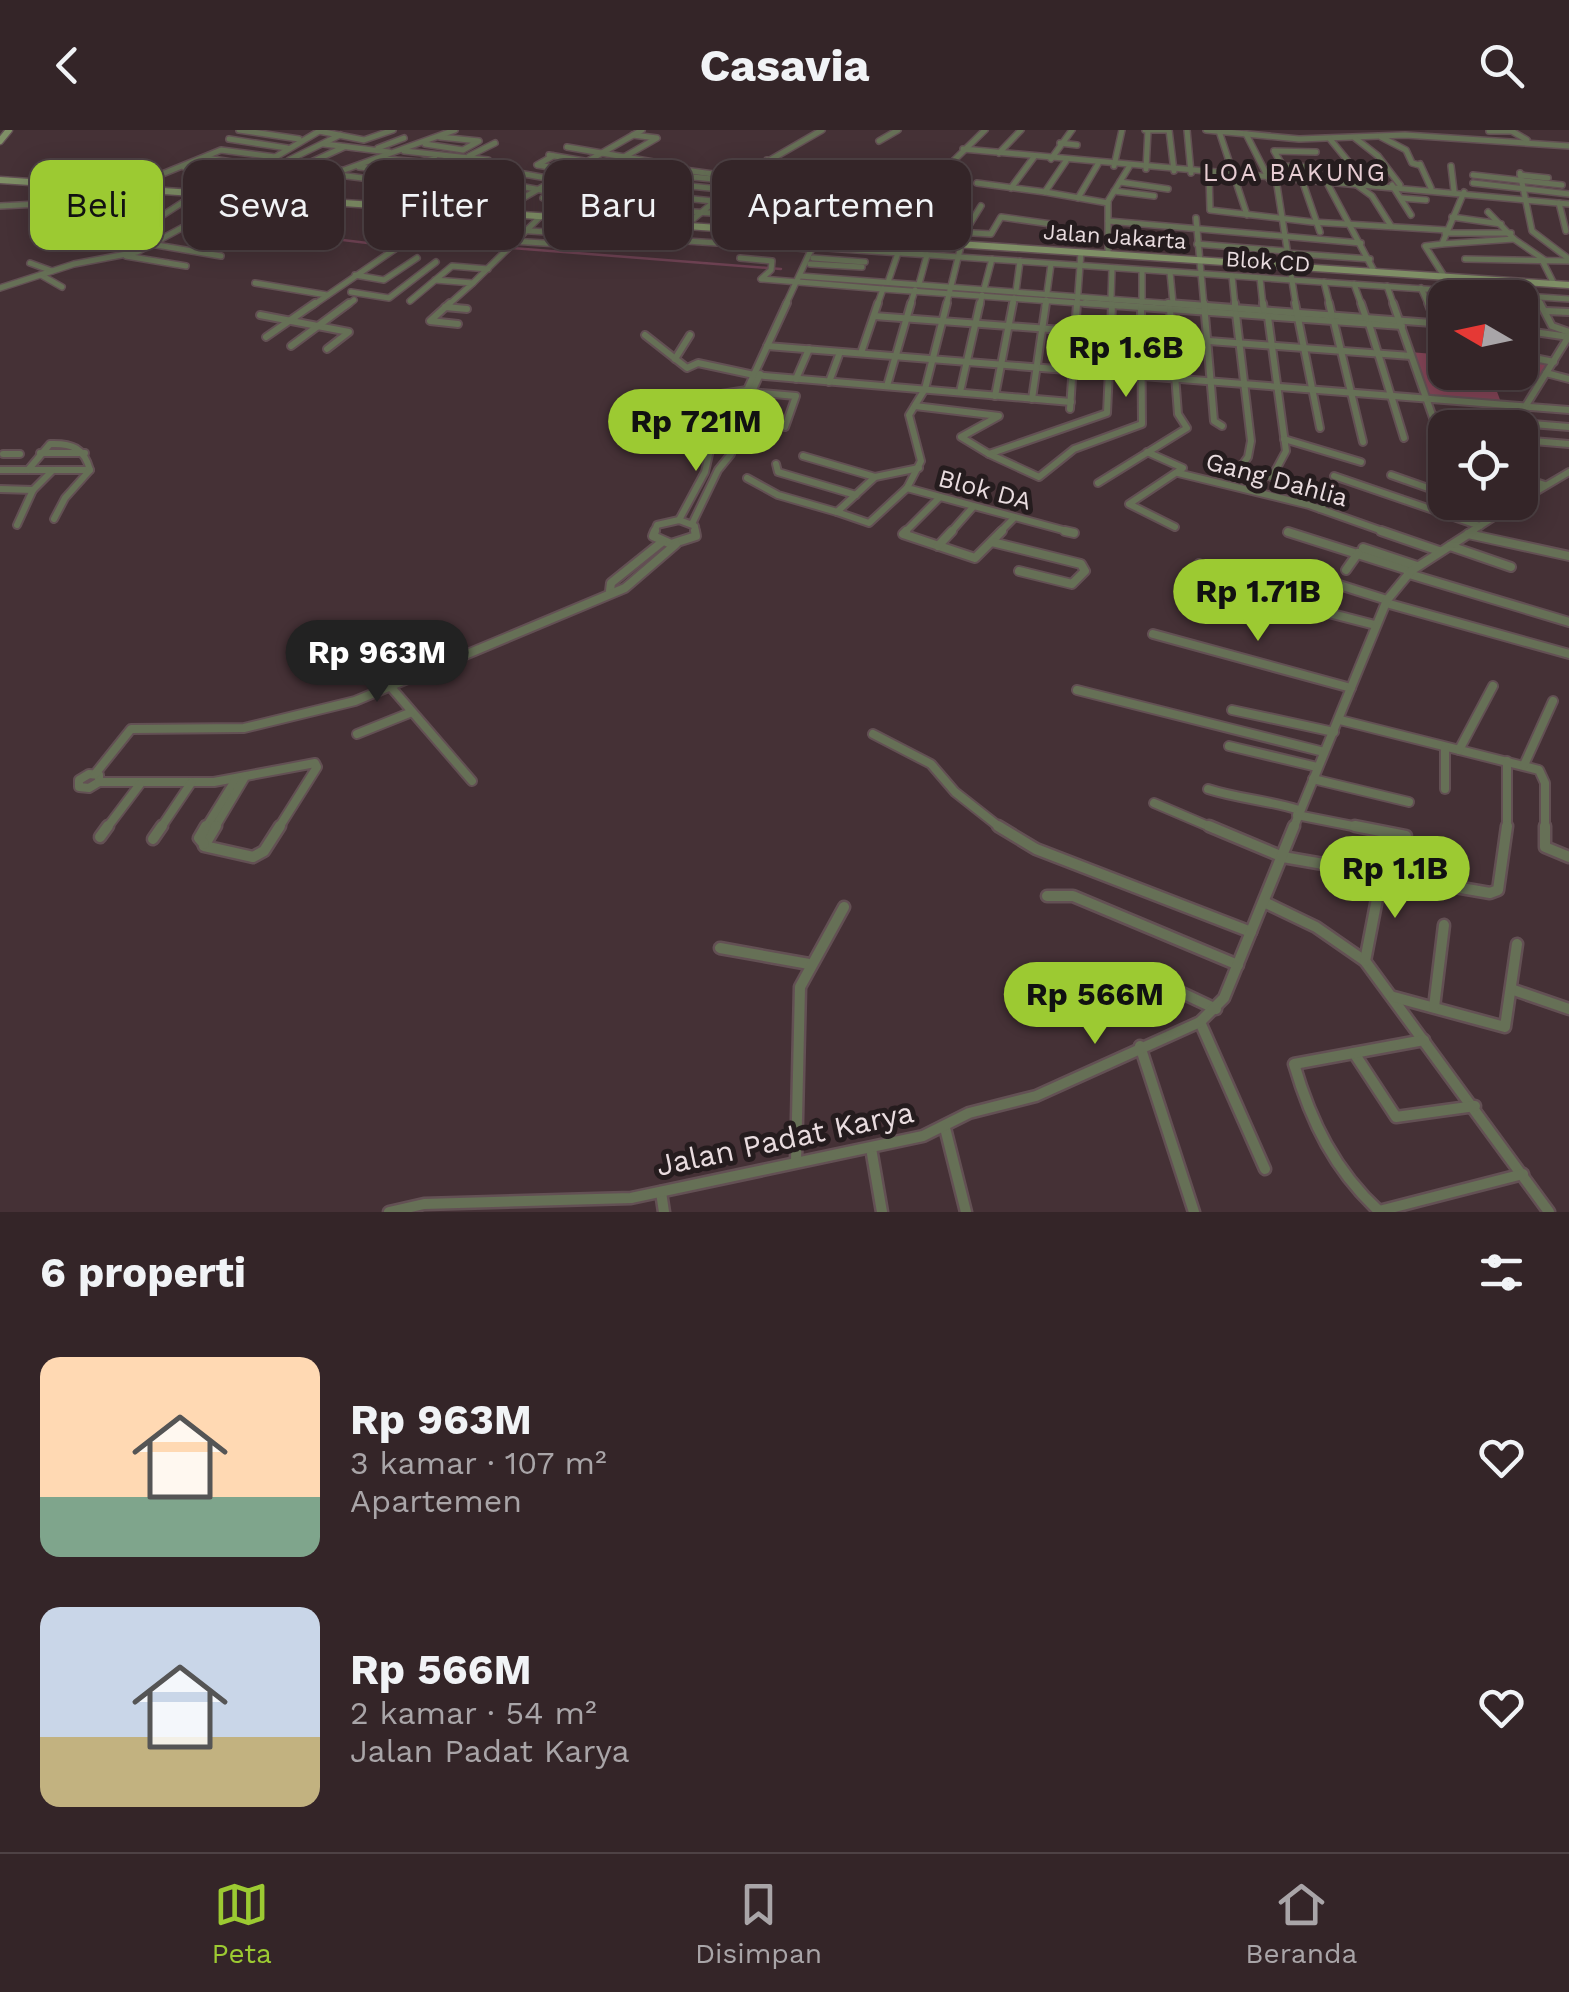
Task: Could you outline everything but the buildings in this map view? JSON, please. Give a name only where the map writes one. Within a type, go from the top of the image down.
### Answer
[{"type":"main road","points":[[0,140],[7,130]]},
{"type":"main road","name":"Jalan Jakarta","points":[[0,181],[30,183]]},
{"type":"main road","name":"Jalan Jakarta","points":[[524,217],[544,218]]},
{"type":"main road","name":"Jalan Jakarta","points":[[692,229],[712,231]]},
{"type":"main road","name":"Jalan Jakarta","points":[[971,246],[1569,286]]},
{"type":"main road","name":"Jalan Jakarta","points":[[1081,253],[1198,261]]},
{"type":"main road","name":"Jalan Jakarta","points":[[1289,267],[1483,280]]},
{"type":"main road","name":"Jalan Jakarta","points":[[1538,284],[1569,286]]},
{"type":"street","points":[[239,130],[300,139]]},
{"type":"street","points":[[310,130],[365,140],[393,130]]},
{"type":"street","points":[[370,130],[384,133]]},
{"type":"street","points":[[344,170],[455,130]]},
{"type":"street","points":[[586,160],[642,130]]},
{"type":"street","points":[[879,141],[898,130]]},
{"type":"street","points":[[954,160],[985,130]]},
{"type":"street","points":[[996,163],[1021,130]]},
{"type":"street","points":[[1051,159],[1072,130]]},
{"type":"street","points":[[1114,166],[1122,130]]},
{"type":"street","points":[[1146,169],[1147,130],[1188,130],[1191,173]]},
{"type":"street","points":[[1169,130],[1174,171]]},
{"type":"street","points":[[1206,130],[1306,139],[1403,135],[1569,146]]},
{"type":"street","points":[[1308,130],[1318,139]]},
{"type":"street","points":[[1333,130],[1343,139]]},
{"type":"street","points":[[1363,130],[1404,149],[1412,163],[1420,164],[1431,188]]},
{"type":"street","points":[[1396,130],[1413,144]]},
{"type":"street","points":[[1436,130],[1453,139]]},
{"type":"street","points":[[1462,130],[1470,134]]},
{"type":"street","points":[[1487,131],[1510,130],[1529,142]]},
{"type":"street","points":[[270,160],[300,139],[320,131]]},
{"type":"street","points":[[1219,131],[1247,214]]},
{"type":"street","points":[[1487,131],[1496,139]]},
{"type":"street","points":[[767,160],[814,132]]},
{"type":"street","points":[[619,160],[657,138],[633,134]]},
{"type":"street","points":[[1246,134],[1272,179],[1320,428]]},
{"type":"street","points":[[290,160],[340,135]]},
{"type":"street","points":[[420,143],[462,150],[479,142],[438,136]]},
{"type":"street","points":[[373,150],[404,138]]},
{"type":"street","points":[[1355,138],[1378,156],[1400,185]]},
{"type":"street","points":[[1306,139],[1338,180]]},
{"type":"street","points":[[1330,139],[1365,182]]},
{"type":"street","points":[[229,140],[287,148]]},
{"type":"street","points":[[321,143],[463,160],[495,143]]},
{"type":"street","points":[[1060,143],[1076,145]]},
{"type":"street","points":[[316,160],[345,147]]},
{"type":"street","points":[[566,147],[645,160]]},
{"type":"street","points":[[963,149],[1191,173],[1350,180],[1569,204]]},
{"type":"street","points":[[163,174],[224,150],[275,157]]},
{"type":"street","points":[[1316,152],[1274,152],[1283,166],[1326,167]]},
{"type":"street","points":[[546,154],[578,160]]},
{"type":"street","points":[[545,160],[553,156]]},
{"type":"street","points":[[378,158],[420,162],[446,157]]},
{"type":"street","points":[[354,167],[428,173],[446,157]]},
{"type":"street","points":[[1011,188],[1034,157]]},
{"type":"street","points":[[202,158],[214,160]]},
{"type":"street","points":[[1045,192],[1066,161]]},
{"type":"street","points":[[1078,198],[1098,164]]},
{"type":"street","points":[[1450,166],[1454,190]]},
{"type":"street","points":[[1108,253],[1108,203],[1129,168]]},
{"type":"street","points":[[1159,180],[1163,170]]},
{"type":"street","points":[[1488,184],[1485,172],[1508,174]]},
{"type":"street","points":[[1209,174],[1209,212],[1513,236]]},
{"type":"street","points":[[1473,175],[1548,178]]},
{"type":"street","points":[[1520,176],[1562,186]]},
{"type":"street","points":[[1520,176],[1534,234],[1569,260]]},
{"type":"street","points":[[1302,180],[1320,232]]},
{"type":"street","points":[[1326,180],[1374,271]]},
{"type":"street","points":[[1350,180],[1372,196],[1391,226]]},
{"type":"street","points":[[1120,182],[1168,189]]},
{"type":"street","points":[[524,195],[544,183]]},
{"type":"street","points":[[978,183],[1108,203]]},
{"type":"street","points":[[1473,183],[1569,194]]},
{"type":"street","points":[[1392,184],[1410,216]]},
{"type":"street","points":[[524,186],[544,190]]},
{"type":"street","points":[[1114,191],[1154,196]]},
{"type":"street","points":[[1442,244],[1464,192]]},
{"type":"street","points":[[1402,198],[1426,200]]},
{"type":"street","points":[[692,200],[712,202]]},
{"type":"street","points":[[692,219],[712,202]]},
{"type":"street","points":[[1560,203],[1566,231]]},
{"type":"street","points":[[0,206],[18,209],[30,206]]},
{"type":"street","points":[[971,222],[981,206]]},
{"type":"street","points":[[692,211],[712,213]]},
{"type":"street","points":[[1488,212],[1545,262],[1554,284]]},
{"type":"street","points":[[971,232],[990,234],[1001,217],[1051,224],[1050,233]]},
{"type":"street","points":[[1452,217],[1501,224]]},
{"type":"street","points":[[524,235],[540,218]]},
{"type":"street","points":[[1196,218],[1209,381],[1214,421],[1222,426]]},
{"type":"street","points":[[1108,221],[1157,221],[1361,244]]},
{"type":"street","points":[[524,230],[528,230]]},
{"type":"street","name":"Blok CD","points":[[528,230],[544,231]]},
{"type":"street","points":[[695,242],[703,230]]},
{"type":"street","points":[[1449,280],[1425,246],[1513,236]]},
{"type":"street","points":[[1230,238],[1230,246]]},
{"type":"street","points":[[1264,241],[1265,249]]},
{"type":"street","name":"Blok CD","points":[[692,242],[712,243]]},
{"type":"street","points":[[1197,244],[1370,259]]},
{"type":"street","points":[[163,246],[221,256]]},
{"type":"street","points":[[122,255],[135,250]]},
{"type":"street","points":[[266,337],[397,250]]},
{"type":"street","points":[[458,324],[430,321],[509,250]]},
{"type":"street","points":[[692,524],[718,470],[731,454],[737,418],[813,250]]},
{"type":"street","points":[[801,279],[814,250]]},
{"type":"street","name":"Blok CD","points":[[851,250],[1428,289]]},
{"type":"street","points":[[959,250],[925,389],[915,406],[999,416],[961,438],[1039,477],[1074,449],[1144,422],[1142,270]]},
{"type":"street","points":[[858,279],[870,251]]},
{"type":"street","points":[[888,282],[898,253]]},
{"type":"street","points":[[645,335],[687,368],[698,363],[756,376],[1070,405],[1081,253]]},
{"type":"street","points":[[0,288],[107,256],[186,266]]},
{"type":"street","points":[[886,386],[927,256]]},
{"type":"street","points":[[364,294],[417,258]]},
{"type":"street","points":[[740,258],[771,260],[771,268],[761,279],[858,279],[949,290],[1428,324]]},
{"type":"street","points":[[1465,259],[1569,260]]},
{"type":"street","points":[[960,392],[992,260]]},
{"type":"street","points":[[91,261],[100,268]]},
{"type":"street","points":[[812,261],[864,265]]},
{"type":"street","points":[[995,396],[1020,261]]},
{"type":"street","points":[[291,346],[353,296],[388,298],[436,262]]},
{"type":"street","points":[[30,263],[52,271]]},
{"type":"street","points":[[1032,399],[1051,264]]},
{"type":"street","points":[[410,301],[452,266],[488,269]]},
{"type":"street","points":[[988,454],[1107,413],[1112,268]]},
{"type":"street","points":[[1098,482],[1187,428],[1178,414],[1170,272]]},
{"type":"street","points":[[41,275],[62,287]]},
{"type":"street","points":[[355,275],[384,280]]},
{"type":"street","points":[[1232,276],[1251,449],[1240,468],[1335,495],[1320,509]]},
{"type":"street","points":[[1260,278],[1284,439],[1284,460],[1272,477]]},
{"type":"street","points":[[801,279],[883,288],[917,287]]},
{"type":"street","points":[[435,280],[473,284]]},
{"type":"street","points":[[1324,282],[1363,442]]},
{"type":"street","points":[[254,284],[326,295]]},
{"type":"street","points":[[1354,284],[1404,438]]},
{"type":"street","points":[[1387,286],[1431,410]]},
{"type":"street","points":[[861,353],[883,288]]},
{"type":"street","points":[[1421,288],[1428,305]]},
{"type":"street","points":[[1539,297],[1552,326],[1569,336]]},
{"type":"street","name":"Blok CD","points":[[1539,297],[1569,299]]},
{"type":"street","points":[[445,308],[467,310]]},
{"type":"street","points":[[1546,311],[1569,312]]},
{"type":"street","points":[[260,315],[348,332],[327,349]]},
{"type":"street","points":[[874,316],[1207,340],[1241,347],[1411,356]]},
{"type":"street","points":[[1206,330],[1220,330]]},
{"type":"street","points":[[1538,332],[1569,336]]},
{"type":"street","points":[[676,359],[690,335]]},
{"type":"street","points":[[1525,407],[1569,336]]},
{"type":"street","points":[[770,346],[1109,373],[1175,374],[1278,387],[1568,408]]},
{"type":"street","points":[[796,379],[809,349]]},
{"type":"street","points":[[829,382],[840,352]]},
{"type":"street","points":[[1538,359],[1554,362]]},
{"type":"street","points":[[1546,373],[1569,379]]},
{"type":"street","points":[[695,423],[690,410],[722,390],[798,393],[784,427]]},
{"type":"street","name":"Blok DA","points":[[915,406],[909,415],[922,444],[919,468],[907,488],[1074,533]]},
{"type":"street","points":[[626,444],[695,423],[737,418]]},
{"type":"street","points":[[678,520],[705,472],[710,450],[737,418]]},
{"type":"street","points":[[1538,424],[1569,427]]},
{"type":"street","points":[[1284,439],[1361,462]]},
{"type":"street","points":[[1538,441],[1569,444]]},
{"type":"street","points":[[28,470],[40,453],[54,443],[74,444],[86,454],[90,470]]},
{"type":"street","points":[[1148,452],[1183,467],[1178,474],[1128,502],[1131,507],[1175,527]]},
{"type":"street","points":[[1,456],[20,454]]},
{"type":"street","points":[[803,456],[875,477],[919,468]]},
{"type":"street","points":[[776,464],[778,472],[856,494]]},
{"type":"street","points":[[0,470],[90,470]]},
{"type":"street","points":[[18,526],[33,490],[53,470]]},
{"type":"street","points":[[54,519],[65,498],[90,470]]},
{"type":"street","name":"Jalan Padat Karya","points":[[1538,490],[1569,472]]},
{"type":"street","name":"Gang Dahlia","points":[[1178,474],[1320,509],[1512,567]]},
{"type":"street","points":[[1391,475],[1428,488]]},
{"type":"street","points":[[1334,476],[1480,526]]},
{"type":"street","points":[[837,512],[875,477]]},
{"type":"street","points":[[747,478],[778,494],[869,523],[907,488]]},
{"type":"street","points":[[1538,483],[1545,485]]},
{"type":"street","points":[[0,489],[33,490]]},
{"type":"street","points":[[939,498],[903,534],[974,558],[1014,519]]},
{"type":"street","points":[[938,546],[973,507]]},
{"type":"street","points":[[240,778],[204,844],[206,849],[253,858],[260,855],[317,767],[315,763],[191,783],[140,784],[97,778],[131,729],[244,728],[337,706],[624,588],[676,544],[696,536],[697,528],[678,520],[654,528],[653,536],[676,544]]},
{"type":"street","name":"Jalan Padat Karya","points":[[389,1212],[424,1204],[604,1206],[871,1148],[1036,1096],[1200,1022],[1216,1009],[1238,965],[1387,601],[1412,570],[1489,520]]},
{"type":"street","points":[[1312,539],[1322,530]]},
{"type":"street","points":[[1288,532],[1362,549],[1412,570],[1569,622]]},
{"type":"street","points":[[1468,534],[1569,556]]},
{"type":"street","points":[[610,591],[611,583],[662,542]]},
{"type":"street","points":[[992,542],[1080,564],[1085,571],[1072,584],[1018,571]]},
{"type":"street","points":[[1346,570],[1362,549]]},
{"type":"street","points":[[1199,564],[1188,577],[1375,626]]},
{"type":"street","points":[[1279,566],[1569,654]]},
{"type":"street","points":[[1238,589],[1246,568]]},
{"type":"street","points":[[1153,634],[1350,688]]},
{"type":"street","points":[[390,686],[472,781]]},
{"type":"street","points":[[1459,750],[1493,686]]},
{"type":"street","points":[[1077,690],[1324,752]]},
{"type":"street","points":[[1524,765],[1553,701]]},
{"type":"street","points":[[1232,710],[1334,732]]},
{"type":"street","points":[[357,734],[412,712]]},
{"type":"street","points":[[1340,720],[1506,760],[1544,775],[1545,847],[1569,857]]},
{"type":"street","points":[[872,734],[936,766],[951,780],[955,792],[1027,844],[1251,932]]},
{"type":"street","points":[[1229,746],[1409,802]]},
{"type":"street","points":[[1445,789],[1446,747]]},
{"type":"street","points":[[1154,803],[1283,857],[1496,893],[1507,835],[1506,760]]},
{"type":"street","points":[[154,839],[191,783]]},
{"type":"street","points":[[100,837],[140,784]]},
{"type":"street","points":[[1208,789],[1242,800],[1266,799],[1298,812],[1406,836]]},
{"type":"street","points":[[1365,960],[1382,874]]},
{"type":"street","points":[[1047,896],[1073,896],[1238,965]]},
{"type":"street","points":[[1264,902],[1316,927],[1365,960],[1549,1212]]},
{"type":"street","points":[[796,1162],[800,987],[809,964],[844,907]]},
{"type":"street","points":[[1434,1008],[1444,925]]},
{"type":"street","points":[[1394,997],[1505,1027],[1517,944]]},
{"type":"street","points":[[720,948],[809,964]]},
{"type":"street","points":[[1163,984],[1216,1009]]},
{"type":"street","points":[[1512,989],[1569,1008]]},
{"type":"street","points":[[1200,1022],[1265,1169]]},
{"type":"street","points":[[1424,1040],[1294,1064],[1335,1165],[1347,1183],[1380,1211],[1523,1174]]},
{"type":"street","points":[[1140,1046],[1194,1212]]},
{"type":"street","points":[[1354,1053],[1396,1118],[1475,1106]]},
{"type":"street","points":[[944,1128],[966,1212]]},
{"type":"street","points":[[871,1148],[882,1212]]},
{"type":"street","points":[[661,1192],[664,1212]]},
{"type":"shaded area","points":[[1410,352],[1428,354],[1428,390],[1496,390],[1502,405],[1427,399]]},
{"type":"shaded area","points":[[1538,362],[1553,364],[1542,379],[1538,379]]},
{"type":"waterway","points":[[344,240],[364,243]]},
{"type":"waterway","points":[[524,249],[781,269]]},
{"type":"district","name":"LOA BAKUNG","points":[[1295,172]]}]
